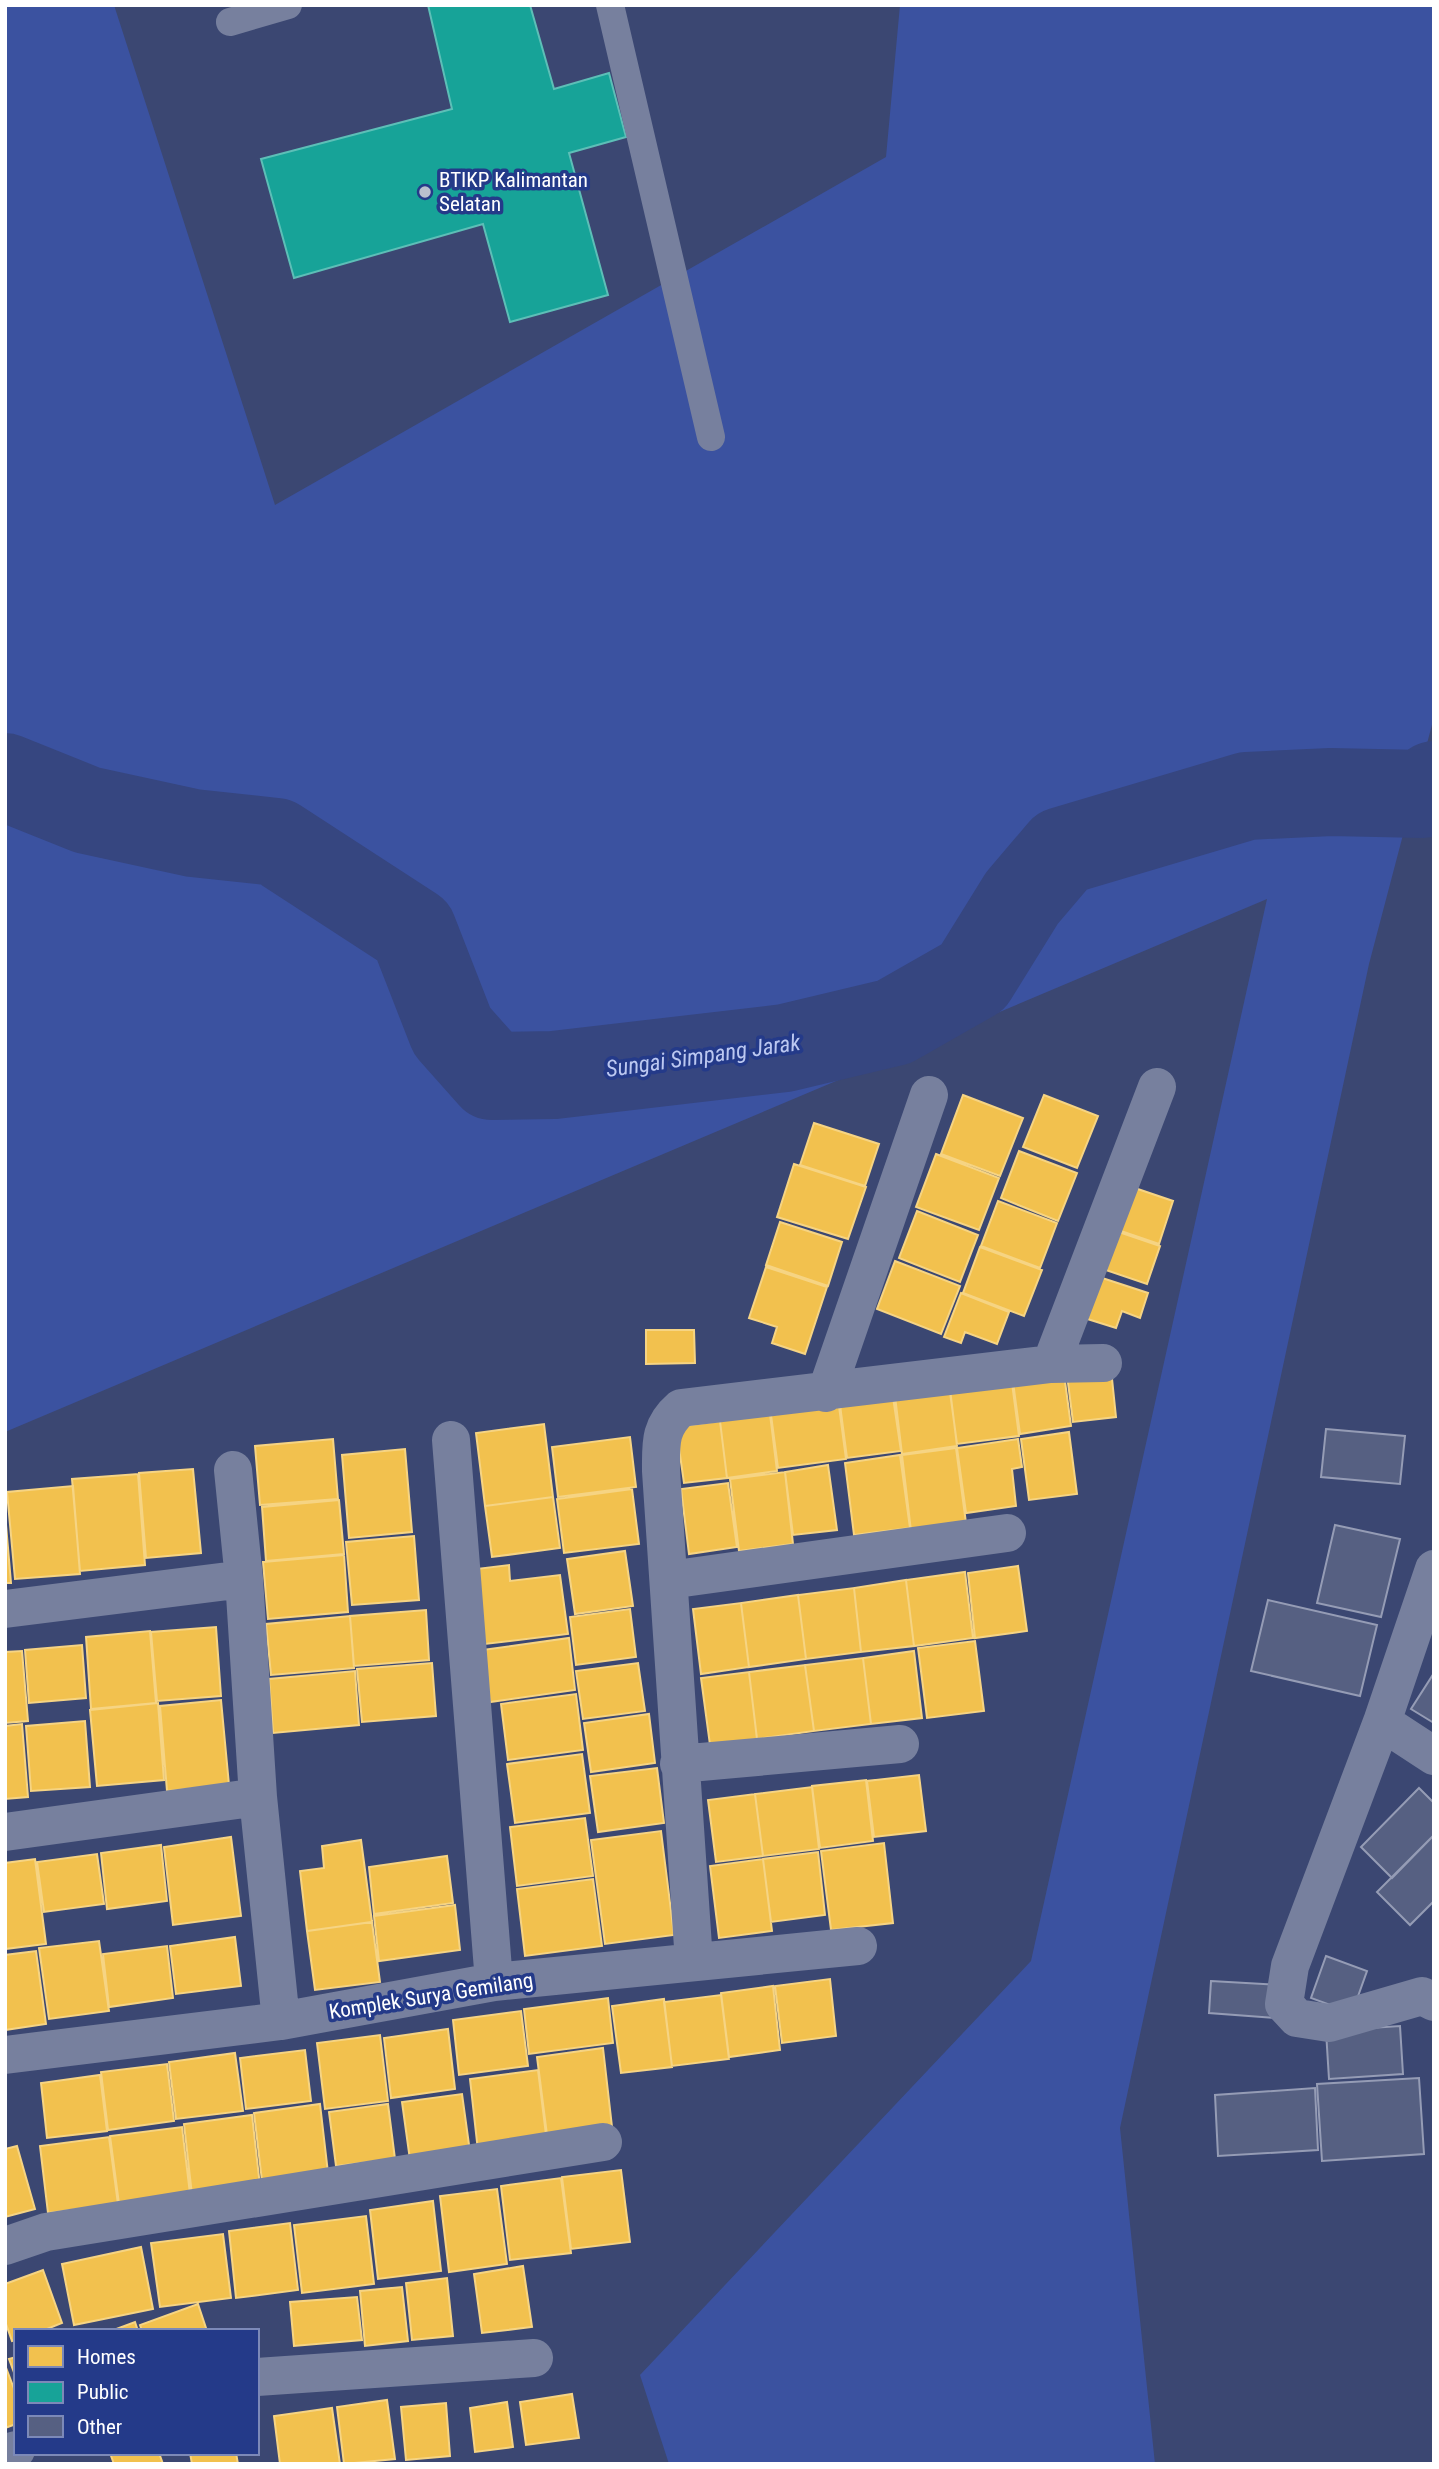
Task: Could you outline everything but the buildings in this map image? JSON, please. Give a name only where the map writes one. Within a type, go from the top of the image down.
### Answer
[{"type":"street","points":[[1051,1364],[1157,1087]]},
{"type":"street","points":[[826,1393],[929,1095]]},
{"type":"street","points":[[694,1962],[661,1471],[662,1432],[669,1419],[681,1408],[826,1393],[1051,1364],[1103,1363]]},
{"type":"street","points":[[451,1440],[494,1982]]},
{"type":"street","points":[[233,1469],[244,1579],[258,1797],[281,2021]]},
{"type":"street","points":[[669,1580],[1007,1533]]},
{"type":"street","points":[[1434,1569],[1382,1722],[1290,1966],[1284,2004],[1297,2018],[1329,2023],[1422,1996],[1434,2002]]},
{"type":"street","points":[[5,1609],[244,1579]]},
{"type":"street","points":[[1382,1722],[1434,1756]]},
{"type":"street","points":[[679,1765],[900,1744]]},
{"type":"street","points":[[5,1832],[258,1797]]},
{"type":"street","name":"Komplek Surya Gemilang","points":[[5,2055],[281,2021],[494,1982],[858,1946]]},
{"type":"street","points":[[5,2246],[46,2232],[603,2143]]},
{"type":"street","points":[[259,2377],[534,2358]]},
{"type":"lane","points":[[230,22],[288,5]]},
{"type":"lane","points":[[610,5],[711,437]]},
{"type":"shaded area","points":[[5,5],[114,5],[275,505],[886,157],[900,5],[1434,5],[1434,717],[1369,964],[1120,2128],[1155,2464],[669,2464],[640,2375],[1031,1961],[1267,899],[5,1432]]},
{"type":"waterway","name":"Sungai Simpang Jarak","points":[[5,777],[87,810],[193,833],[276,842],[413,931],[452,1031],[492,1076],[554,1075],[785,1048],[894,1022],[973,977],[1022,898],[1062,851],[1247,796],[1331,792],[1423,794],[1434,785]]},
{"type":"place","name":"BTIKP Kalimantan Selatan","points":[[425,192]]}]
